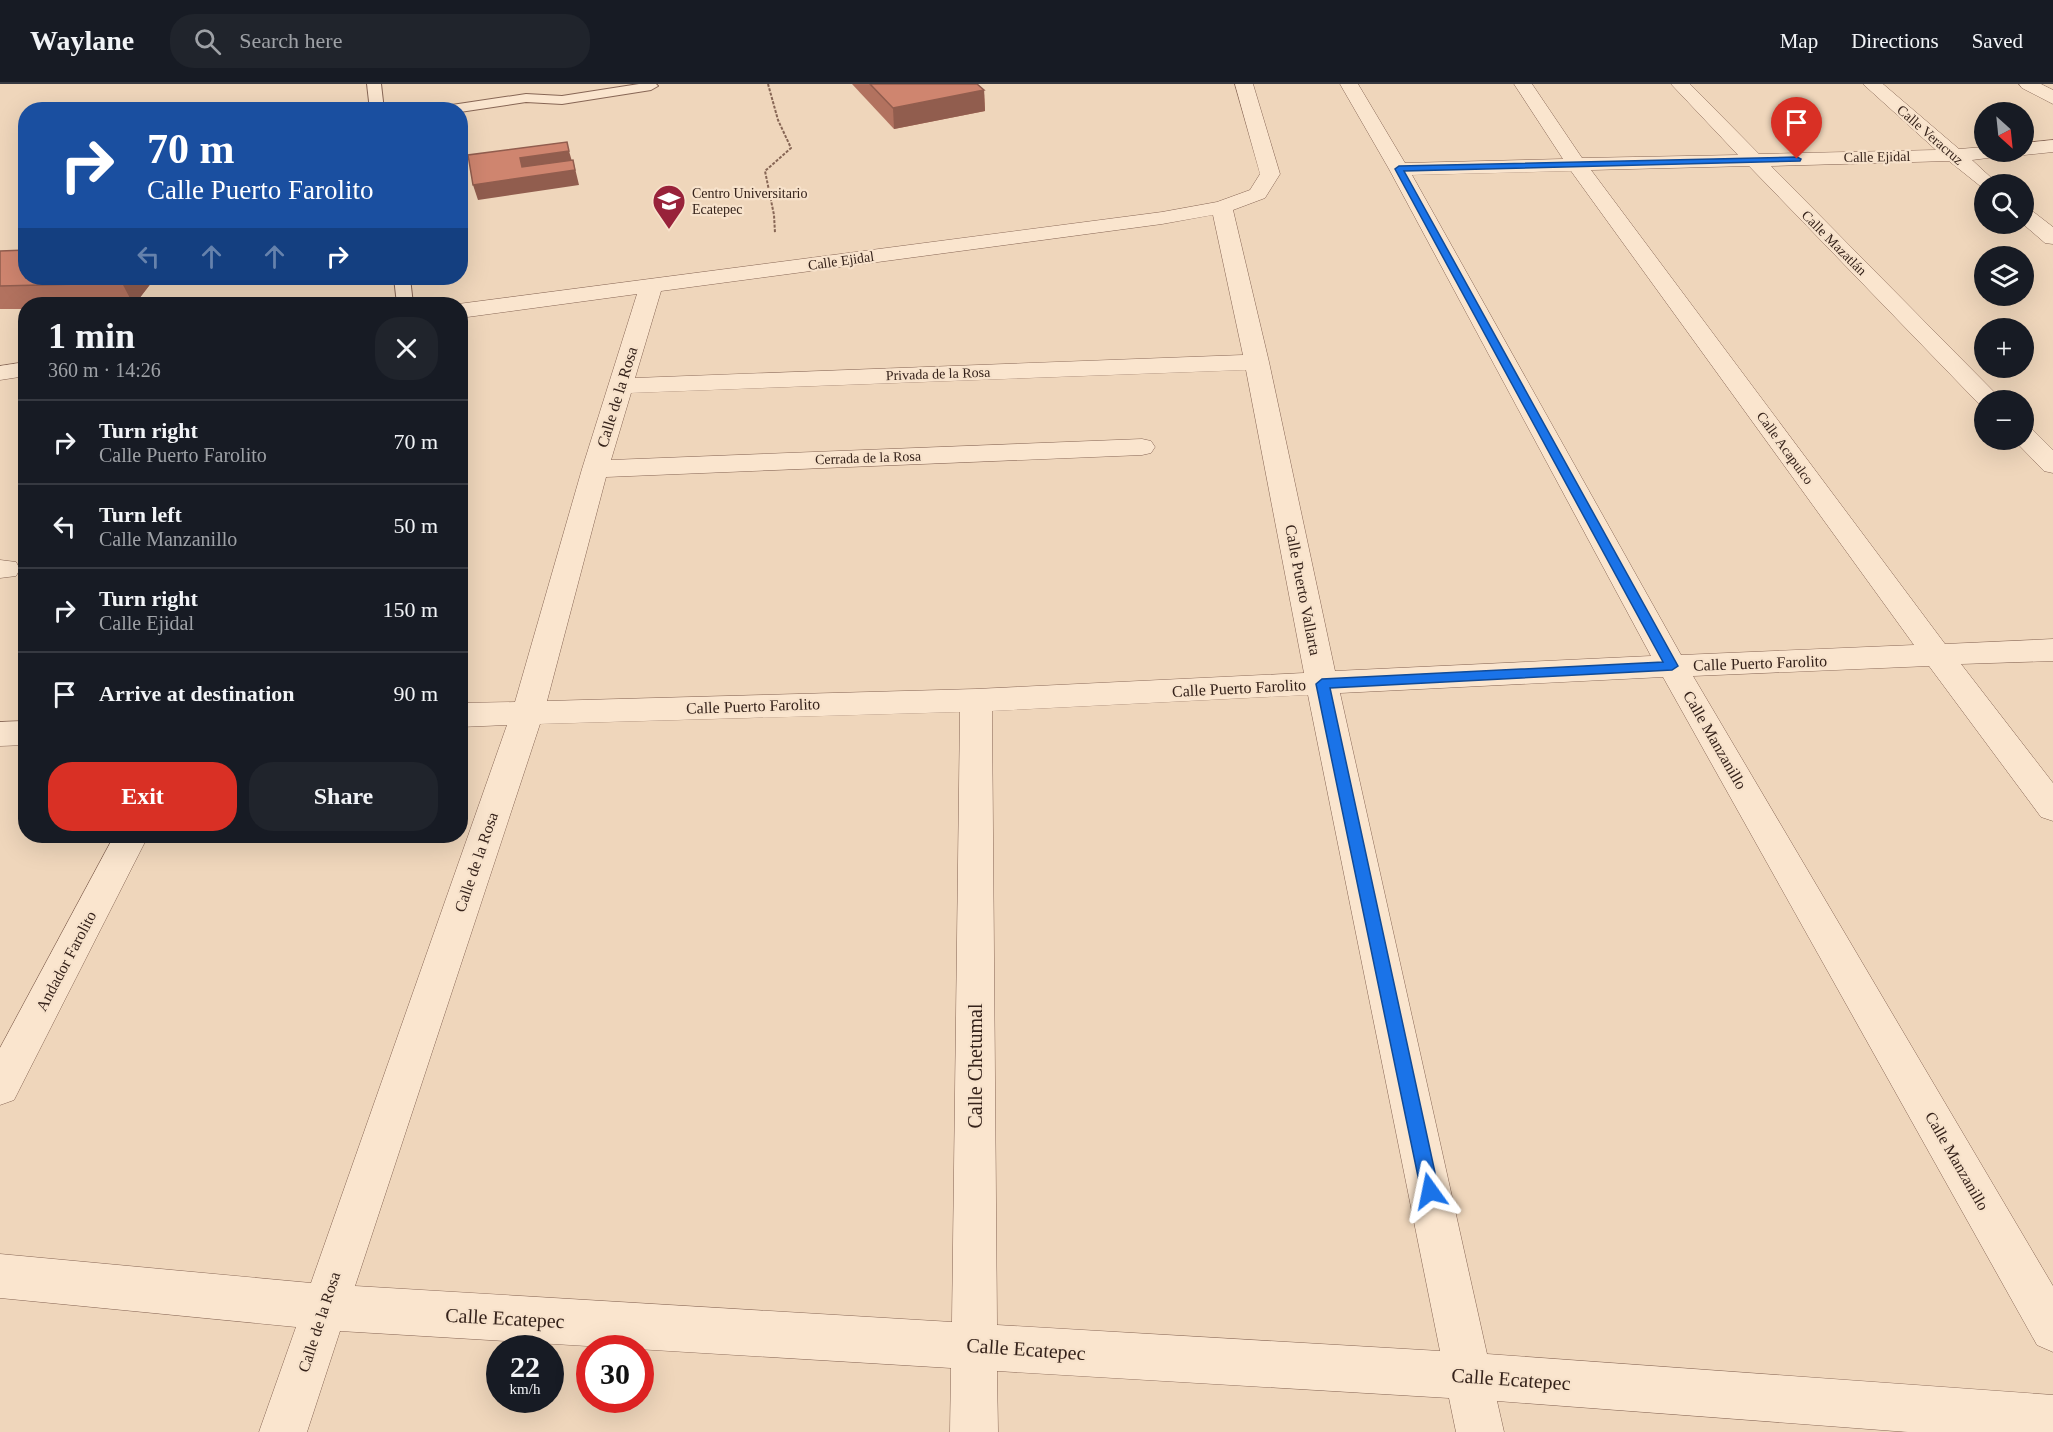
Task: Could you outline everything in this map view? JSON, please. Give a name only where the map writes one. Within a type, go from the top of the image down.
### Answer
[{"type":"street","name":"Calle Ejidal","points":[[468,310],[1150,220],[1222,207],[1258,194],[1270,174],[1244,84]]},
{"type":"street","name":"Calle Manzanillo","points":[[1349,84],[1399,169],[1672,666],[2053,1329]]},
{"type":"street","name":"Calle Acapulco","points":[[1523,84],[1577,165],[1938,656],[2053,808]]},
{"type":"street","name":"Calle Mazatlán","points":[[1680,84],[1752,161],[1979,390]]},
{"type":"street","name":"Calle Veracruz","points":[[1872,84],[1976,174]]},
{"type":"street","points":[[2028,84],[2053,98]]},
{"type":"street","points":[[2034,148],[2053,146]]},
{"type":"street","name":"Calle Ejidal","points":[[1399,169],[1974,154]]},
{"type":"street","name":"Calle Puerto Vallarta","points":[[1222,207],[1257,362],[1322,684],[1480,1432]]},
{"type":"street","points":[[2034,222],[2053,238]]},
{"type":"street","name":"Calle de la Rosa","points":[[283,1432],[528,712],[595,469],[651,286]]},
{"type":"street","name":"Privada de la Rosa","points":[[620,386],[1257,362]]},
{"type":"street","points":[[0,373],[18,370]]},
{"type":"street","points":[[2034,445],[2053,465]]},
{"type":"street","name":"Cerrada de la Rosa","points":[[595,469],[1142,447]]},
{"type":"street","name":"Calle Puerto Farolito","points":[[468,715],[976,700],[2053,650]]},
{"type":"street","name":"Calle Chetumal","points":[[974,1432],[976,700]]},
{"type":"street","points":[[0,734],[18,733]]},
{"type":"street","name":"Andador Farolito","points":[[0,1087],[127,843]]},
{"type":"street","name":"Calle Ecatepec","points":[[0,1276],[324,1307],[1469,1376],[2053,1419]]},
{"type":"lane","points":[[375,84],[376,102]]},
{"type":"lane","points":[[468,107],[526,98],[562,100],[651,87]]},
{"type":"path","points":[[768,84],[778,120],[790,148],[765,171],[774,215],[775,240]]},
{"type":"building","points":[[870,84],[977,84],[984,90],[893,108]]},
{"type":"building","points":[[567,142],[569,151],[520,158],[522,167],[573,160],[575,170],[473,185],[468,155]]},
{"type":"building","points":[[18,250],[18,285],[41,285],[0,286],[0,251]]},
{"type":"place","name":"Centro Universitario Ecatepec","points":[[669,230]]},
{"type":"route","points":[[1430,1191],[1322,684],[1672,666],[1399,169],[1797,159]]}]
